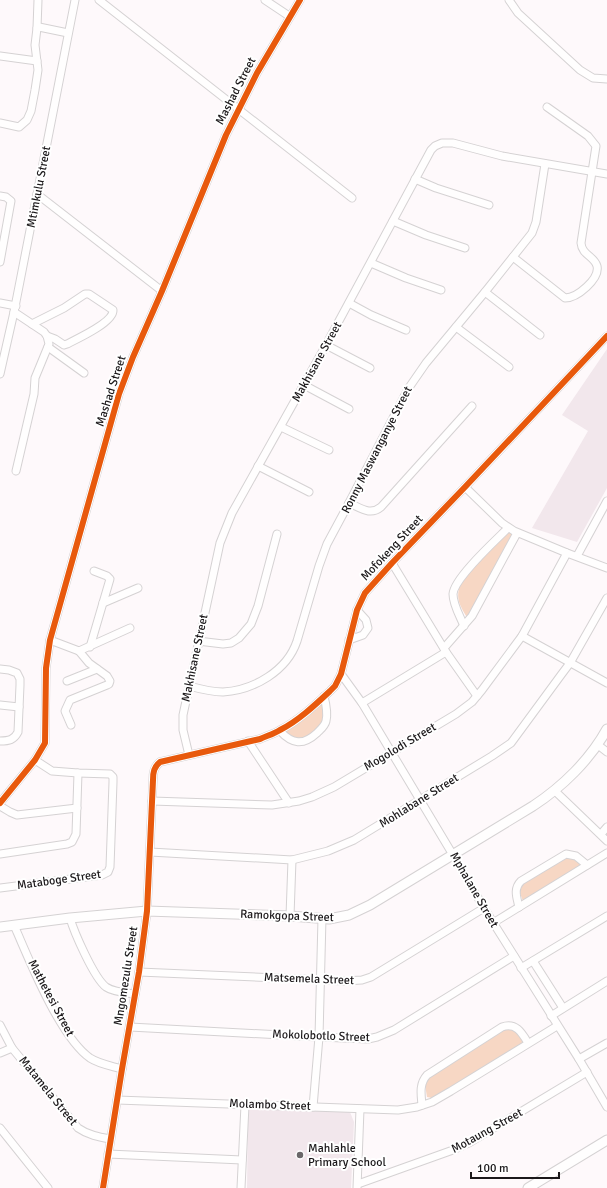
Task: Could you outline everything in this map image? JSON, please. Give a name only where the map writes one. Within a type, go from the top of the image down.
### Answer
[{"type":"street","points":[[0,123],[20,127],[27,120],[31,111],[37,78],[35,45],[38,0]]},
{"type":"street","name":"Mtimkulu Street","points":[[0,374],[15,309],[75,0]]},
{"type":"street","points":[[99,0],[352,198]]},
{"type":"street","points":[[265,0],[289,16]]},
{"type":"street","name":"Mashad Street","points":[[0,804],[35,760],[45,743],[46,668],[50,640],[97,477],[119,394],[226,135],[238,109],[289,16],[300,0]]},
{"type":"street","points":[[509,0],[518,13],[580,70],[593,78],[607,80]]},
{"type":"street","points":[[37,28],[45,27],[68,33]]},
{"type":"street","points":[[0,56],[37,61]]},
{"type":"street","points":[[513,257],[565,298],[573,296],[588,285],[596,274],[597,266],[583,250],[581,243],[596,146],[588,136],[547,107]]},
{"type":"street","name":"Makhisane Street","points":[[189,755],[182,722],[185,703],[224,533],[232,513],[326,345],[431,150],[435,146],[445,142],[458,144],[488,153],[607,174]]},
{"type":"street","name":"Ronny Maswanganye Street","points":[[189,686],[221,692],[248,688],[269,676],[289,658],[297,641],[322,555],[413,380],[513,257],[534,228],[545,164]]},
{"type":"street","points":[[415,179],[442,190],[489,205]]},
{"type":"street","points":[[37,194],[162,291]]},
{"type":"street","points":[[0,196],[6,197],[10,201],[0,262]]},
{"type":"street","points":[[393,221],[426,235],[465,248]]},
{"type":"street","points":[[371,262],[406,278],[442,290]]},
{"type":"street","points":[[485,292],[540,335]]},
{"type":"street","points":[[32,324],[64,308],[85,294],[89,294],[113,310],[112,316],[103,324],[67,344],[64,345],[47,336]]},
{"type":"street","points":[[0,303],[15,309],[44,332],[49,341],[35,378],[33,399],[16,471]]},
{"type":"street","points":[[349,303],[371,315],[406,330]]},
{"type":"street","points":[[456,327],[509,367]]},
{"type":"street","name":"Mofokeng Street","points":[[156,766],[160,762],[260,739],[280,731],[335,686],[341,674],[349,640],[365,592],[607,336]]},
{"type":"street","points":[[326,345],[370,368]]},
{"type":"street","points":[[48,347],[84,373]]},
{"type":"street","points":[[304,385],[349,409]]},
{"type":"street","points":[[350,503],[369,512],[373,512],[381,507],[472,406]]},
{"type":"street","points":[[281,427],[329,450]]},
{"type":"street","points":[[258,466],[309,492]]},
{"type":"street","points":[[465,487],[508,528],[517,533],[607,568]]},
{"type":"street","points":[[577,556],[607,501]]},
{"type":"street","points":[[464,626],[454,600],[453,594],[456,585],[464,574],[508,528]]},
{"type":"street","points":[[362,703],[445,650],[477,607],[517,533]]},
{"type":"street","points":[[198,641],[223,644],[231,643],[239,638],[251,624],[258,606],[277,534]]},
{"type":"street","name":"Mogolodi Street","points":[[152,801],[272,805],[289,803],[312,797],[324,792],[456,714],[465,708],[476,696],[522,636],[567,553]]},
{"type":"street","points":[[392,563],[445,650],[476,696]]},
{"type":"street","points":[[90,647],[110,578],[94,571]]},
{"type":"street","points":[[103,603],[138,588]]},
{"type":"street","name":"Mohlabane Street","points":[[150,852],[292,860],[343,846],[421,800],[511,743],[570,663],[607,598]]},
{"type":"street","points":[[349,640],[363,635],[368,628],[366,620],[358,610]]},
{"type":"street","points":[[79,651],[130,628]]},
{"type":"street","points":[[522,636],[607,683]]},
{"type":"street","points":[[50,640],[79,651],[89,663],[107,676],[110,683],[70,700],[66,711],[71,725]]},
{"type":"street","points":[[0,669],[13,671],[19,675],[20,682],[18,732],[14,738],[9,741],[0,741]]},
{"type":"street","points":[[67,681],[98,669]]},
{"type":"street","name":"Mphalane Street","points":[[341,674],[362,703],[493,923],[579,1059],[607,1107]]},
{"type":"street","points":[[280,731],[294,742],[304,741],[313,737],[323,728],[326,722],[327,711],[324,696]]},
{"type":"street","points":[[0,705],[19,707]]},
{"type":"street","name":"Ramokgopa Street","points":[[0,927],[70,918],[147,911],[339,918],[359,911],[555,792],[598,745],[607,729]]},
{"type":"street","points":[[248,741],[289,803]]},
{"type":"street","points":[[598,745],[607,752]]},
{"type":"street","name":"Mataboge Street","points":[[0,888],[102,875],[109,870],[111,860],[113,777],[110,774],[52,771],[35,760]]},
{"type":"street","name":"Mngomezulu Street","points":[[103,1188],[139,972],[147,911],[153,770],[156,766]]},
{"type":"street","points":[[0,854],[70,843],[74,839],[76,834],[78,773]]},
{"type":"street","points":[[555,792],[607,841]]},
{"type":"street","points":[[0,804],[10,812],[17,815],[77,808]]},
{"type":"street","points":[[601,834],[607,827]]},
{"type":"street","points":[[493,923],[607,853]]},
{"type":"street","points":[[519,907],[516,887],[521,881],[566,854],[573,854],[587,865]]},
{"type":"street","points":[[290,916],[292,860]]},
{"type":"street","name":"Matsemela Street","points":[[139,972],[354,981],[371,977],[484,908]]},
{"type":"street","points":[[521,968],[607,916]]},
{"type":"street","points":[[70,918],[74,932],[102,984],[107,988],[135,994]]},
{"type":"street","points":[[313,1107],[319,1038],[322,918]]},
{"type":"street","name":"Mathetesi Street","points":[[14,925],[48,998],[63,1026],[71,1037],[91,1058],[122,1069]]},
{"type":"street","name":"Mokolobotlo Street","points":[[130,1027],[319,1038],[368,1039],[385,1034],[514,956]]},
{"type":"street","points":[[533,961],[563,1008]]},
{"type":"street","points":[[551,1016],[607,981]]},
{"type":"street","name":"Matamela Street","points":[[0,1025],[12,1048],[78,1128],[84,1133],[110,1139]]},
{"type":"street","points":[[422,1105],[421,1088],[427,1074],[502,1027],[508,1025],[515,1026],[528,1043]]},
{"type":"street","name":"Molambo Street","points":[[117,1100],[398,1110],[422,1105],[451,1092],[557,1026]]},
{"type":"street","points":[[579,1059],[607,1043]]},
{"type":"street","points":[[0,1053],[12,1048]]},
{"type":"street","name":"Motaung Street","points":[[358,1186],[469,1143],[587,1072]]},
{"type":"street","points":[[241,1188],[245,1105]]},
{"type":"street","points":[[358,1186],[360,1109]]},
{"type":"street","points":[[0,1128],[48,1188]]},
{"type":"street","points":[[528,1188],[607,1140]]},
{"type":"street","points":[[108,1154],[242,1160]]},
{"type":"shaded area","points":[[607,349],[607,488],[577,542],[532,528],[588,431],[562,415]]},
{"type":"shaded area","points":[[510,531],[513,531],[513,536],[468,619],[462,609],[458,597],[461,581],[504,535]]},
{"type":"shaded area","points":[[322,702],[325,713],[324,719],[313,733],[306,738],[298,739],[285,732]]},
{"type":"shaded area","points":[[567,855],[584,865],[523,901],[519,891],[522,882]]},
{"type":"shaded area","points":[[509,1026],[524,1040],[520,1045],[432,1098],[427,1097],[425,1085],[431,1073]]},
{"type":"shaded area","name":"Mahlahle Primary School","points":[[251,1108],[350,1112],[354,1122],[351,1188],[247,1188],[248,1111]]},
{"type":"cycle path","points":[[0,803],[35,760],[45,743],[46,668],[50,640],[119,394],[226,135],[257,73],[300,0]]},
{"type":"cycle path","points":[[103,1188],[139,972],[147,911],[153,777],[155,768],[160,762],[260,739],[273,734],[300,717],[330,691],[335,686],[341,674],[357,610],[365,593],[607,336]]},
{"type":"place","name":"Mahlahle Primary School","points":[[300,1155]]}]
